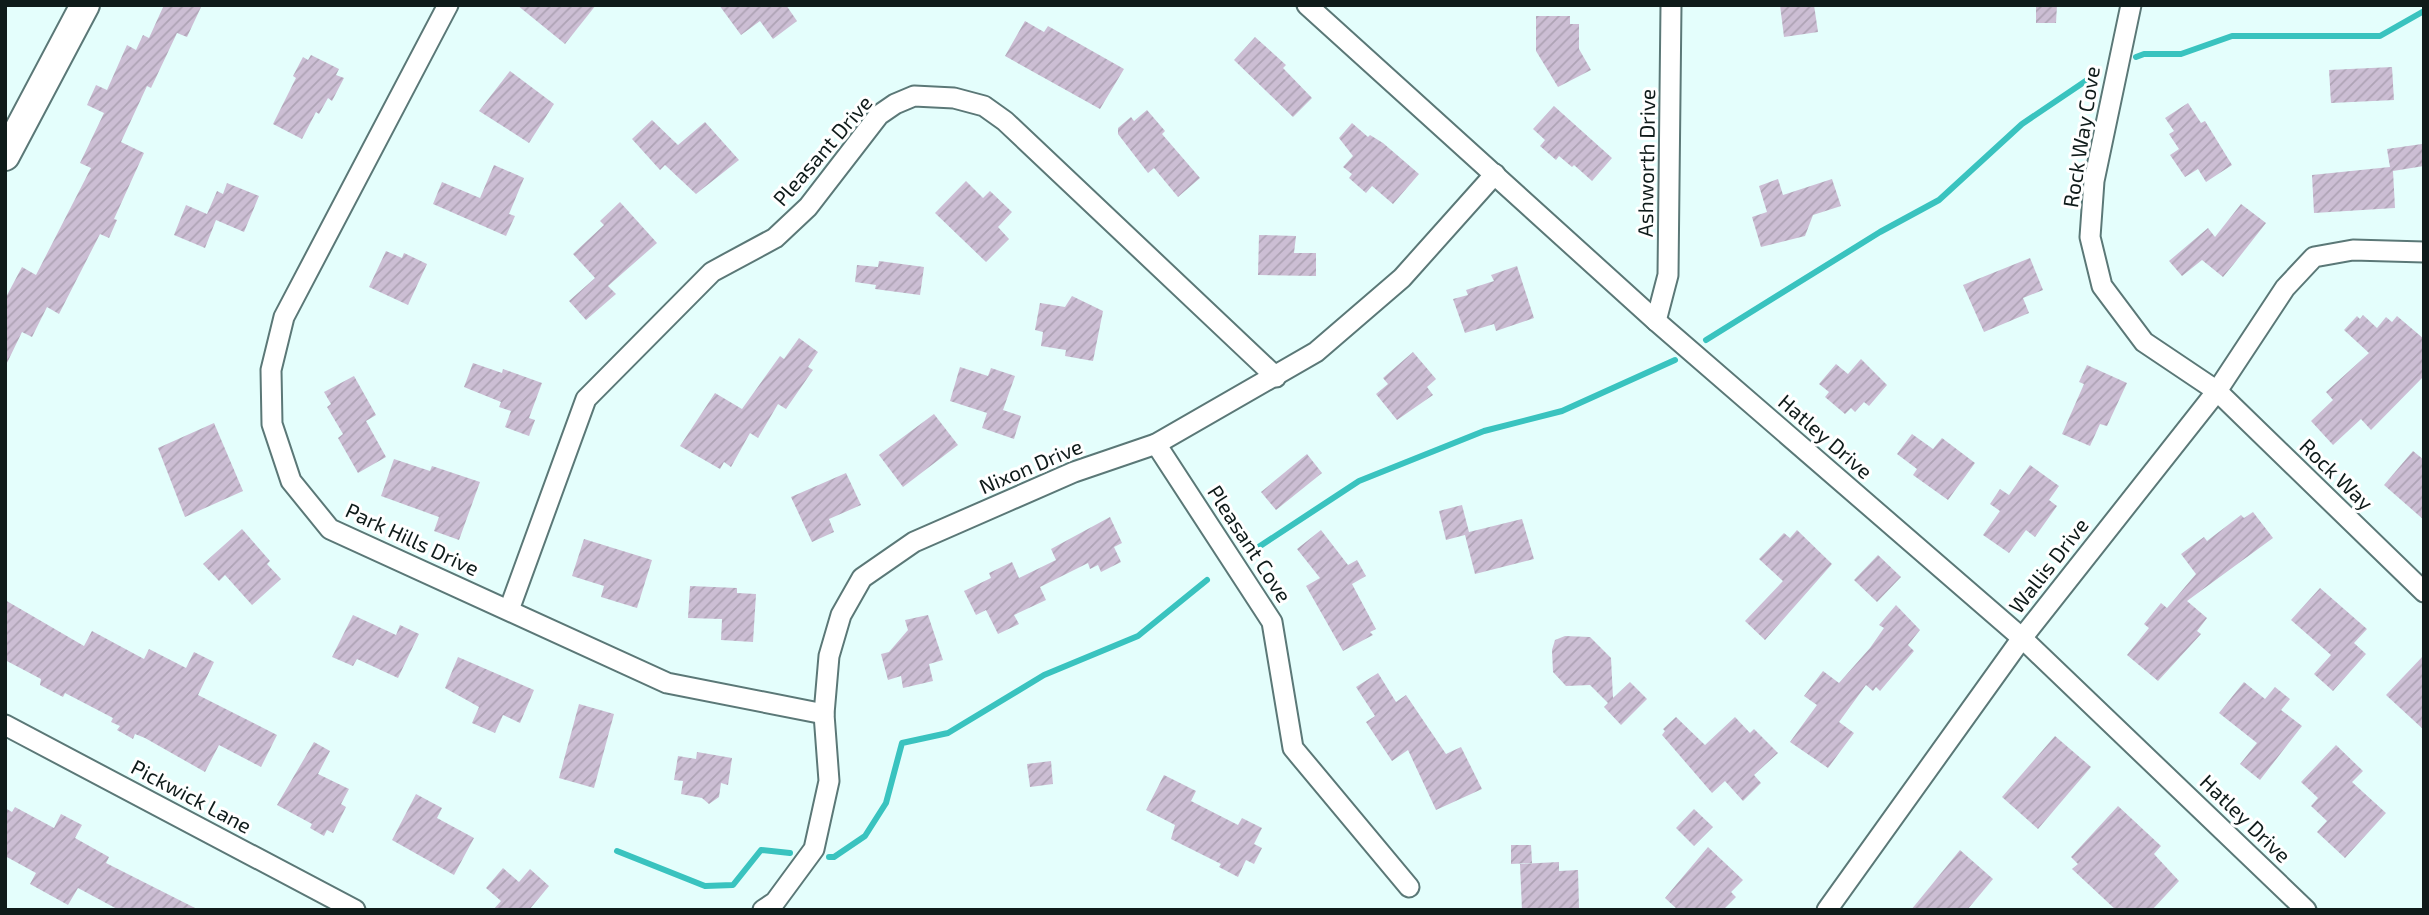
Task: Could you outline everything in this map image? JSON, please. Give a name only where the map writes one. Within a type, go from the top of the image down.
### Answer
[{"type":"street","points":[[5,156],[85,5]]},
{"type":"street","name":"Park Hills Drive","points":[[448,5],[284,317],[271,370],[272,424],[291,481],[330,529],[667,683],[824,714]]},
{"type":"street","name":"Hatley Drive","points":[[1307,5],[1656,321],[2022,638],[2306,910]]},
{"type":"street","name":"Ashworth Drive","points":[[1656,321],[1668,275],[1671,5]]},
{"type":"street","name":"Rock Way Cove","points":[[2131,5],[2094,181],[2090,237],[2102,286],[2144,342],[2217,391]]},
{"type":"street","name":"Pleasant Drive","points":[[509,610],[586,399],[712,272],[775,238],[808,207],[879,115],[914,96],[954,98],[984,106],[1005,121],[1276,377]]},
{"type":"street","name":"Nixon Drive","points":[[763,910],[775,902],[814,849],[829,781],[824,714],[829,656],[841,615],[862,578],[914,542],[1074,472],[1156,444],[1316,352],[1402,278],[1494,174]]},
{"type":"street","name":"Wallis Drive","points":[[1827,910],[2022,638],[2217,391],[2285,288],[2314,257],[2353,250],[2424,252]]},
{"type":"street","name":"Rock Way","points":[[2217,391],[2424,592]]},
{"type":"street","name":"Pleasant Cove","points":[[1156,444],[1272,622],[1293,748],[1409,887]]},
{"type":"street","name":"Pickwick Lane","points":[[5,725],[355,910]]},
{"type":"building","points":[[164,5],[202,5],[187,37],[177,33],[151,88],[147,86],[121,142],[144,153],[114,219],[117,220],[109,238],[100,234],[59,314],[47,307],[32,337],[22,332],[5,367],[5,299],[22,267],[36,275],[91,168],[80,163],[104,113],[87,105],[96,85],[107,90],[127,45],[136,50],[143,35],[149,38]]},
{"type":"building","points":[[517,5],[596,5],[565,44]]},
{"type":"building","points":[[719,5],[786,5],[797,21],[773,39],[760,21],[741,35]]},
{"type":"building","points":[[1780,5],[1814,5],[1818,32],[1784,37]]},
{"type":"building","points":[[2036,5],[2057,5],[2056,23],[2036,23]]},
{"type":"building","points":[[1536,16],[1570,16],[1570,24],[1579,24],[1579,49],[1591,70],[1558,87],[1536,51]]},
{"type":"building","points":[[1025,21],[1044,32],[1048,26],[1124,69],[1100,109],[1005,56]]},
{"type":"building","points":[[1255,37],[1286,65],[1283,68],[1312,98],[1293,117],[1234,60]]},
{"type":"building","points":[[311,55],[339,69],[336,75],[344,78],[332,101],[328,98],[319,114],[316,112],[302,139],[273,124],[296,78],[293,76],[303,57],[308,60]]},
{"type":"building","points":[[2392,67],[2394,100],[2331,103],[2329,70]]},
{"type":"building","points":[[510,71],[554,104],[529,143],[479,111]]},
{"type":"building","points":[[2188,103],[2201,123],[2205,121],[2232,165],[2206,182],[2198,169],[2185,177],[2170,155],[2179,149],[2169,134],[2174,131],[2165,118]]},
{"type":"building","points":[[1554,106],[1612,158],[1592,181],[1574,165],[1572,167],[1559,156],[1556,160],[1540,146],[1545,140],[1533,129]]},
{"type":"building","points":[[1147,110],[1165,131],[1162,134],[1200,178],[1178,197],[1154,168],[1148,173],[1118,134],[1118,128],[1131,117],[1134,121]]},
{"type":"building","points":[[652,120],[678,145],[705,122],[739,160],[696,194],[665,165],[660,170],[632,139]]},
{"type":"building","points":[[1352,123],[1368,137],[1370,135],[1383,143],[1419,174],[1393,204],[1372,186],[1366,193],[1349,178],[1352,174],[1343,167],[1353,156],[1339,138]]},
{"type":"building","points":[[2422,144],[2424,166],[2393,171],[2395,208],[2314,213],[2312,175],[2390,167],[2387,149]]},
{"type":"building","points":[[494,165],[524,178],[509,214],[515,216],[506,236],[433,204],[442,182],[480,198]]},
{"type":"building","points":[[1778,179],[1783,195],[1832,179],[1841,206],[1813,215],[1805,236],[1761,247],[1752,217],[1767,212],[1759,186]]},
{"type":"building","points":[[966,181],[983,198],[990,191],[1012,212],[998,227],[1009,239],[986,262],[935,213]]},
{"type":"building","points":[[227,183],[259,196],[244,232],[216,220],[205,248],[174,235],[186,205],[207,214],[217,191],[223,194]]},
{"type":"building","points":[[620,202],[657,243],[608,286],[616,294],[586,320],[569,301],[595,278],[573,254],[604,225],[600,221]]},
{"type":"building","points":[[2241,204],[2266,223],[2233,265],[2223,277],[2202,260],[2182,276],[2169,261],[2208,228],[2215,237]]},
{"type":"building","points":[[1259,235],[1296,236],[1294,253],[1316,253],[1316,276],[1258,275]]},
{"type":"building","points":[[386,251],[402,258],[404,253],[427,264],[408,305],[369,287]]},
{"type":"building","points":[[2030,258],[2043,290],[2023,298],[2029,313],[1984,332],[1963,285]]},
{"type":"building","points":[[879,261],[924,267],[920,295],[875,289],[876,285],[855,282],[857,265],[878,267]]},
{"type":"building","points":[[1517,266],[1534,318],[1496,331],[1494,324],[1465,333],[1453,299],[1468,295],[1466,290],[1494,281],[1491,275]]},
{"type":"building","points":[[1072,296],[1103,311],[1093,361],[1065,356],[1066,350],[1041,346],[1043,332],[1035,330],[1040,303],[1065,307]]},
{"type":"building","points":[[2363,315],[2377,328],[2386,317],[2392,322],[2397,316],[2424,339],[2424,376],[2371,430],[2361,419],[2333,445],[2311,421],[2333,400],[2326,392],[2369,353],[2344,330],[2357,316],[2360,319]]},
{"type":"building","points":[[799,338],[818,352],[808,367],[813,370],[786,409],[778,404],[758,438],[750,433],[731,467],[724,462],[720,469],[680,446],[715,393],[742,409],[780,356],[784,359]]},
{"type":"building","points":[[1413,352],[1436,379],[1427,387],[1433,395],[1397,420],[1376,394],[1388,384],[1383,378]]},
{"type":"building","points":[[1861,359],[1887,385],[1869,406],[1864,402],[1855,412],[1851,408],[1845,414],[1825,397],[1829,392],[1819,384],[1836,364],[1848,374]]},
{"type":"building","points":[[473,363],[502,373],[503,369],[542,383],[529,418],[535,420],[529,436],[505,427],[511,411],[499,407],[501,402],[464,387]]},
{"type":"building","points":[[2087,365],[2127,383],[2107,426],[2100,424],[2090,446],[2062,434],[2084,384],[2079,382]]},
{"type":"building","points":[[960,367],[988,376],[991,368],[1015,376],[1003,410],[1021,416],[1014,439],[982,428],[987,413],[950,401]]},
{"type":"building","points":[[354,376],[376,415],[366,421],[386,457],[358,473],[338,438],[343,434],[327,407],[331,404],[324,392]]},
{"type":"building","points":[[934,414],[958,445],[903,487],[879,455]]},
{"type":"building","points":[[214,423],[243,491],[185,517],[158,448]]},
{"type":"building","points":[[1912,434],[1933,449],[1942,438],[1975,463],[1948,500],[1913,475],[1917,469],[1897,454]]},
{"type":"building","points":[[2413,451],[2424,460],[2424,520],[2384,485]]},
{"type":"building","points":[[1307,454],[1322,473],[1276,510],[1261,492]]},
{"type":"building","points":[[394,459],[430,471],[432,466],[480,482],[459,540],[434,531],[439,517],[381,496]]},
{"type":"building","points":[[2030,465],[2059,486],[2049,500],[2057,506],[2035,537],[2026,530],[2009,553],[1983,535],[2000,511],[1990,504],[2000,489],[2009,495]]},
{"type":"building","points":[[846,473],[861,505],[829,519],[834,532],[812,542],[791,497]]},
{"type":"building","points":[[1462,505],[1469,532],[1522,519],[1534,559],[1475,574],[1465,535],[1446,540],[1439,511]]},
{"type":"building","points":[[2253,512],[2273,538],[2187,601],[2207,618],[2197,631],[2201,634],[2158,681],[2127,655],[2149,628],[2144,624],[2161,603],[2167,608],[2196,574],[2181,554],[2204,537],[2207,541],[2241,515],[2244,518]]},
{"type":"building","points":[[1110,517],[1122,543],[1114,547],[1121,562],[1101,572],[1098,565],[1090,569],[1088,563],[1040,587],[1046,600],[1014,615],[1019,624],[998,634],[986,610],[976,615],[964,591],[991,578],[989,573],[1012,562],[1019,578],[1056,560],[1051,549]]},
{"type":"building","points":[[242,529],[270,561],[267,564],[281,579],[252,605],[225,575],[219,581],[203,564]]},
{"type":"building","points":[[1321,530],[1348,565],[1357,560],[1366,576],[1352,584],[1376,629],[1370,632],[1373,635],[1343,651],[1306,586],[1320,578],[1297,549]]},
{"type":"building","points":[[1797,530],[1832,564],[1765,640],[1745,621],[1783,581],[1759,559],[1784,533],[1790,538]]},
{"type":"building","points":[[584,539],[652,560],[637,608],[601,597],[604,586],[572,576]]},
{"type":"building","points":[[1878,555],[1901,577],[1877,602],[1854,580]]},
{"type":"building","points":[[690,586],[737,588],[737,593],[756,594],[753,642],[721,640],[722,619],[688,618]]},
{"type":"building","points":[[2320,588],[2367,629],[2354,643],[2366,654],[2333,691],[2314,674],[2331,655],[2291,620]]},
{"type":"building","points":[[5,600],[84,646],[92,631],[144,659],[149,649],[186,668],[194,652],[214,662],[198,695],[277,735],[261,767],[219,745],[205,772],[145,738],[135,734],[133,739],[117,730],[120,726],[111,722],[113,718],[65,693],[63,697],[40,685],[41,679],[5,660]]},
{"type":"building","points":[[1896,605],[1920,630],[1908,645],[1914,651],[1880,691],[1876,687],[1873,691],[1866,685],[1839,722],[1854,733],[1828,768],[1790,742],[1817,705],[1804,696],[1823,671],[1839,683],[1870,648],[1884,628],[1879,625]]},
{"type":"building","points":[[353,615],[396,635],[400,625],[419,634],[398,678],[357,659],[353,666],[332,657]]},
{"type":"building","points":[[928,615],[943,660],[929,664],[933,681],[903,688],[901,676],[888,680],[881,654],[889,652],[908,630],[905,620]]},
{"type":"building","points":[[1565,636],[1590,637],[1611,658],[1613,698],[1630,682],[1647,699],[1621,725],[1604,707],[1608,703],[1590,685],[1566,686],[1553,672],[1552,650],[1555,640]]},
{"type":"building","points":[[2424,655],[2424,730],[2386,695]]},
{"type":"building","points":[[458,657],[534,690],[520,723],[503,715],[495,733],[472,723],[479,707],[445,688]]},
{"type":"building","points":[[1378,673],[1396,702],[1406,695],[1446,754],[1461,747],[1482,789],[1436,810],[1408,750],[1392,761],[1366,722],[1375,716],[1356,687]]},
{"type":"building","points":[[2244,682],[2265,699],[2275,687],[2290,699],[2281,710],[2302,726],[2260,780],[2240,764],[2257,743],[2219,713]]},
{"type":"building","points":[[579,704],[614,714],[594,788],[559,778]]},
{"type":"building","points":[[1676,717],[1705,745],[1735,717],[1750,733],[1754,729],[1778,753],[1754,775],[1761,783],[1743,801],[1725,781],[1712,793],[1662,735],[1665,731],[1663,729]]},
{"type":"building","points":[[2055,736],[2091,767],[2038,829],[2002,797]]},
{"type":"building","points":[[314,742],[330,751],[318,774],[349,789],[341,804],[346,807],[333,833],[327,830],[324,836],[310,828],[312,824],[277,805]]},
{"type":"building","points":[[2336,745],[2363,771],[2352,782],[2386,813],[2345,858],[2317,832],[2327,821],[2311,806],[2318,798],[2301,782]]},
{"type":"building","points":[[697,752],[732,758],[728,785],[721,783],[719,797],[709,804],[702,798],[681,794],[683,781],[674,780],[678,756],[696,759]]},
{"type":"building","points":[[1051,761],[1053,784],[1030,787],[1027,764]]},
{"type":"building","points":[[1164,775],[1196,791],[1191,801],[1238,825],[1242,818],[1262,828],[1254,844],[1262,848],[1254,864],[1246,860],[1238,877],[1219,867],[1221,864],[1171,839],[1175,825],[1146,810]]},
{"type":"building","points":[[416,794],[442,808],[437,818],[474,838],[454,875],[392,840]]},
{"type":"building","points":[[2118,806],[2161,846],[2154,854],[2179,881],[2152,910],[2116,910],[2072,869],[2078,864],[2071,857]]},
{"type":"building","points":[[15,807],[54,828],[61,814],[82,825],[75,838],[109,857],[106,863],[199,910],[119,910],[78,888],[68,905],[30,884],[36,873],[5,856],[5,808],[12,812]]},
{"type":"building","points":[[1694,809],[1713,827],[1694,846],[1676,828]]},
{"type":"building","points":[[1511,845],[1531,845],[1532,863],[1511,864]]},
{"type":"building","points":[[1708,847],[1743,880],[1731,892],[1736,897],[1723,910],[1678,910],[1665,898]]},
{"type":"building","points":[[1960,850],[1993,879],[1967,910],[1911,910]]},
{"type":"building","points":[[1559,862],[1559,871],[1578,870],[1579,908],[1522,910],[1520,864]]},
{"type":"building","points":[[503,868],[519,882],[530,869],[549,886],[529,910],[493,910],[501,901],[486,888]]},
{"type":"waterway","points":[[2136,57],[2144,54],[2181,54],[2232,36],[2380,36],[2424,11]]},
{"type":"waterway","points":[[1706,340],[1880,232],[1939,200],[2022,124],[2099,72]]},
{"type":"waterway","points":[[1254,550],[1359,481],[1484,431],[1562,411],[1675,360]]},
{"type":"waterway","points":[[829,857],[834,857],[865,836],[886,803],[902,743],[948,733],[1044,675],[1138,636],[1207,580]]},
{"type":"waterway","points":[[617,851],[705,886],[733,885],[761,850],[790,853]]}]
